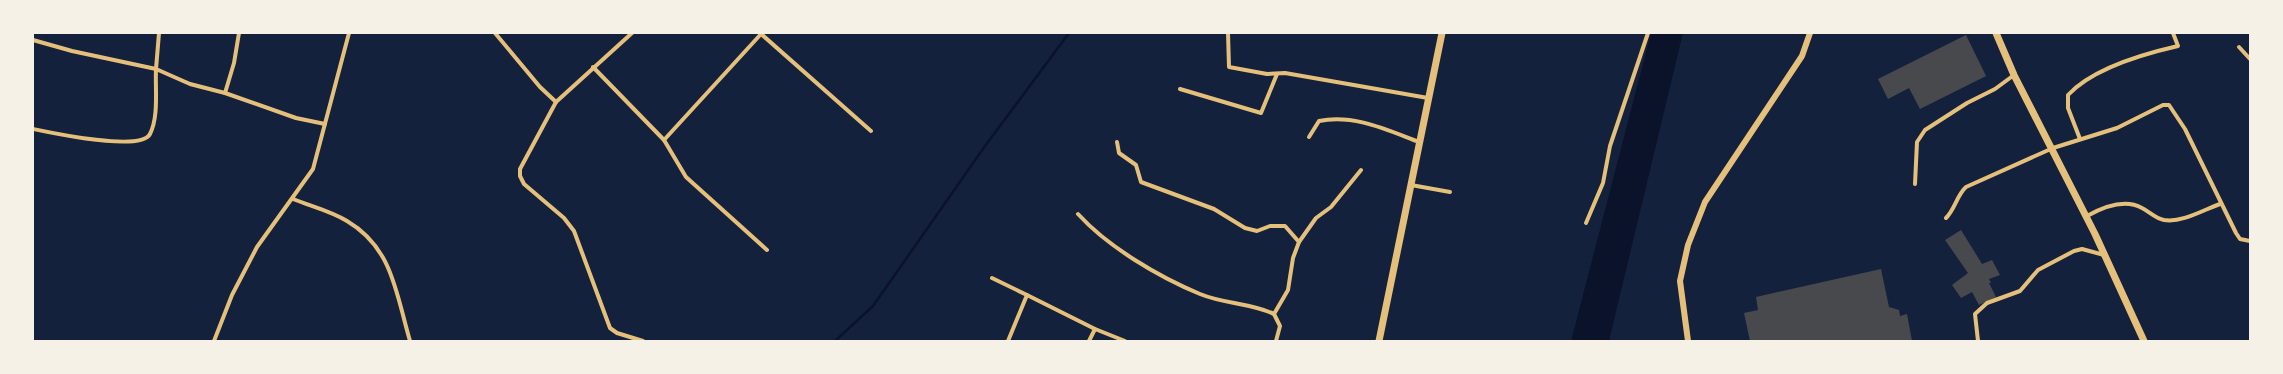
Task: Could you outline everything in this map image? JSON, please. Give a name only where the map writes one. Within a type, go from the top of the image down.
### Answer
[{"type":"main road","points":[[1379,341],[1442,33]]},
{"type":"main road","points":[[1688,341],[1680,281],[1688,245],[1705,202],[1802,56],[1810,33]]},
{"type":"main road","points":[[1996,33],[2014,75],[2087,216],[2144,341]]},
{"type":"street","points":[[33,130],[76,137],[131,142],[142,140],[150,135],[155,119],[156,69],[159,33]]},
{"type":"street","points":[[225,93],[234,63],[239,33]]},
{"type":"street","points":[[214,341],[232,295],[257,247],[293,199],[313,169],[349,33]]},
{"type":"street","points":[[495,33],[540,87],[556,102]]},
{"type":"street","points":[[632,33],[556,102],[520,169],[520,176],[524,184],[564,218],[574,231],[610,328],[617,333],[643,341]]},
{"type":"street","points":[[1228,33],[1229,68],[1267,74],[1285,73],[1428,98]]},
{"type":"street","points":[[1586,223],[1603,183],[1610,146],[1648,33]]},
{"type":"street","points":[[2080,139],[2068,108],[2068,95],[2085,81],[2115,66],[2146,53],[2178,46],[2173,33]]},
{"type":"street","points":[[664,140],[760,34],[871,131]]},
{"type":"street","points":[[33,40],[72,51],[156,69],[190,84],[225,93],[296,118],[325,124]]},
{"type":"street","points":[[2239,47],[2250,59]]},
{"type":"street","points":[[593,67],[664,140],[686,177],[767,250]]},
{"type":"street","points":[[1180,89],[1261,113],[1277,74]]},
{"type":"street","points":[[1915,184],[1917,142],[1925,130],[2014,75]]},
{"type":"street","points":[[1946,218],[1954,210],[1961,192],[1966,187],[2053,148],[2117,128],[2163,105],[2169,105],[2185,129],[2220,204],[2236,233],[2240,239],[2250,241]]},
{"type":"street","points":[[1309,137],[1319,121],[1338,118],[1363,122],[1419,142]]},
{"type":"street","points":[[1117,142],[1119,153],[1136,165],[1141,182],[1214,209],[1246,228],[1257,231],[1270,226],[1285,226],[1299,242]]},
{"type":"street","points":[[1274,314],[1288,290],[1293,258],[1299,242],[1316,218],[1331,207],[1362,170]]},
{"type":"street","points":[[1411,185],[1450,192]]},
{"type":"street","points":[[293,199],[346,220],[362,232],[377,249],[389,267],[397,290],[410,341]]},
{"type":"street","points":[[2087,216],[2098,210],[2121,203],[2142,208],[2152,215],[2164,220],[2174,220],[2220,204]]},
{"type":"street","points":[[1078,214],[1092,230],[1122,251],[1200,294],[1274,314],[1280,326],[1276,341]]},
{"type":"street","points":[[1978,341],[1974,314],[1987,303],[2020,291],[2038,270],[2074,251],[2082,249],[2105,256]]},
{"type":"street","points":[[992,278],[1095,329],[1125,341]]},
{"type":"street","points":[[1008,341],[1027,295]]},
{"type":"street","points":[[1089,341],[1095,329]]},
{"type":"water","points":[[1651,33],[1683,33],[1609,341],[1571,341]]},
{"type":"building","points":[[1966,35],[1986,76],[1920,109],[1909,88],[1888,99],[1878,79]]},
{"type":"building","points":[[1961,230],[1982,264],[1992,260],[2000,275],[1989,279],[1991,283],[1989,283],[1996,297],[1979,305],[1972,292],[1961,298],[1952,285],[1968,273],[1945,240]]},
{"type":"building","points":[[1881,269],[1889,307],[1899,310],[1900,316],[1907,314],[1912,341],[1750,341],[1744,313],[1758,310],[1756,297]]},
{"type":"waterway","points":[[835,341],[873,306],[985,146],[1069,33]]}]
